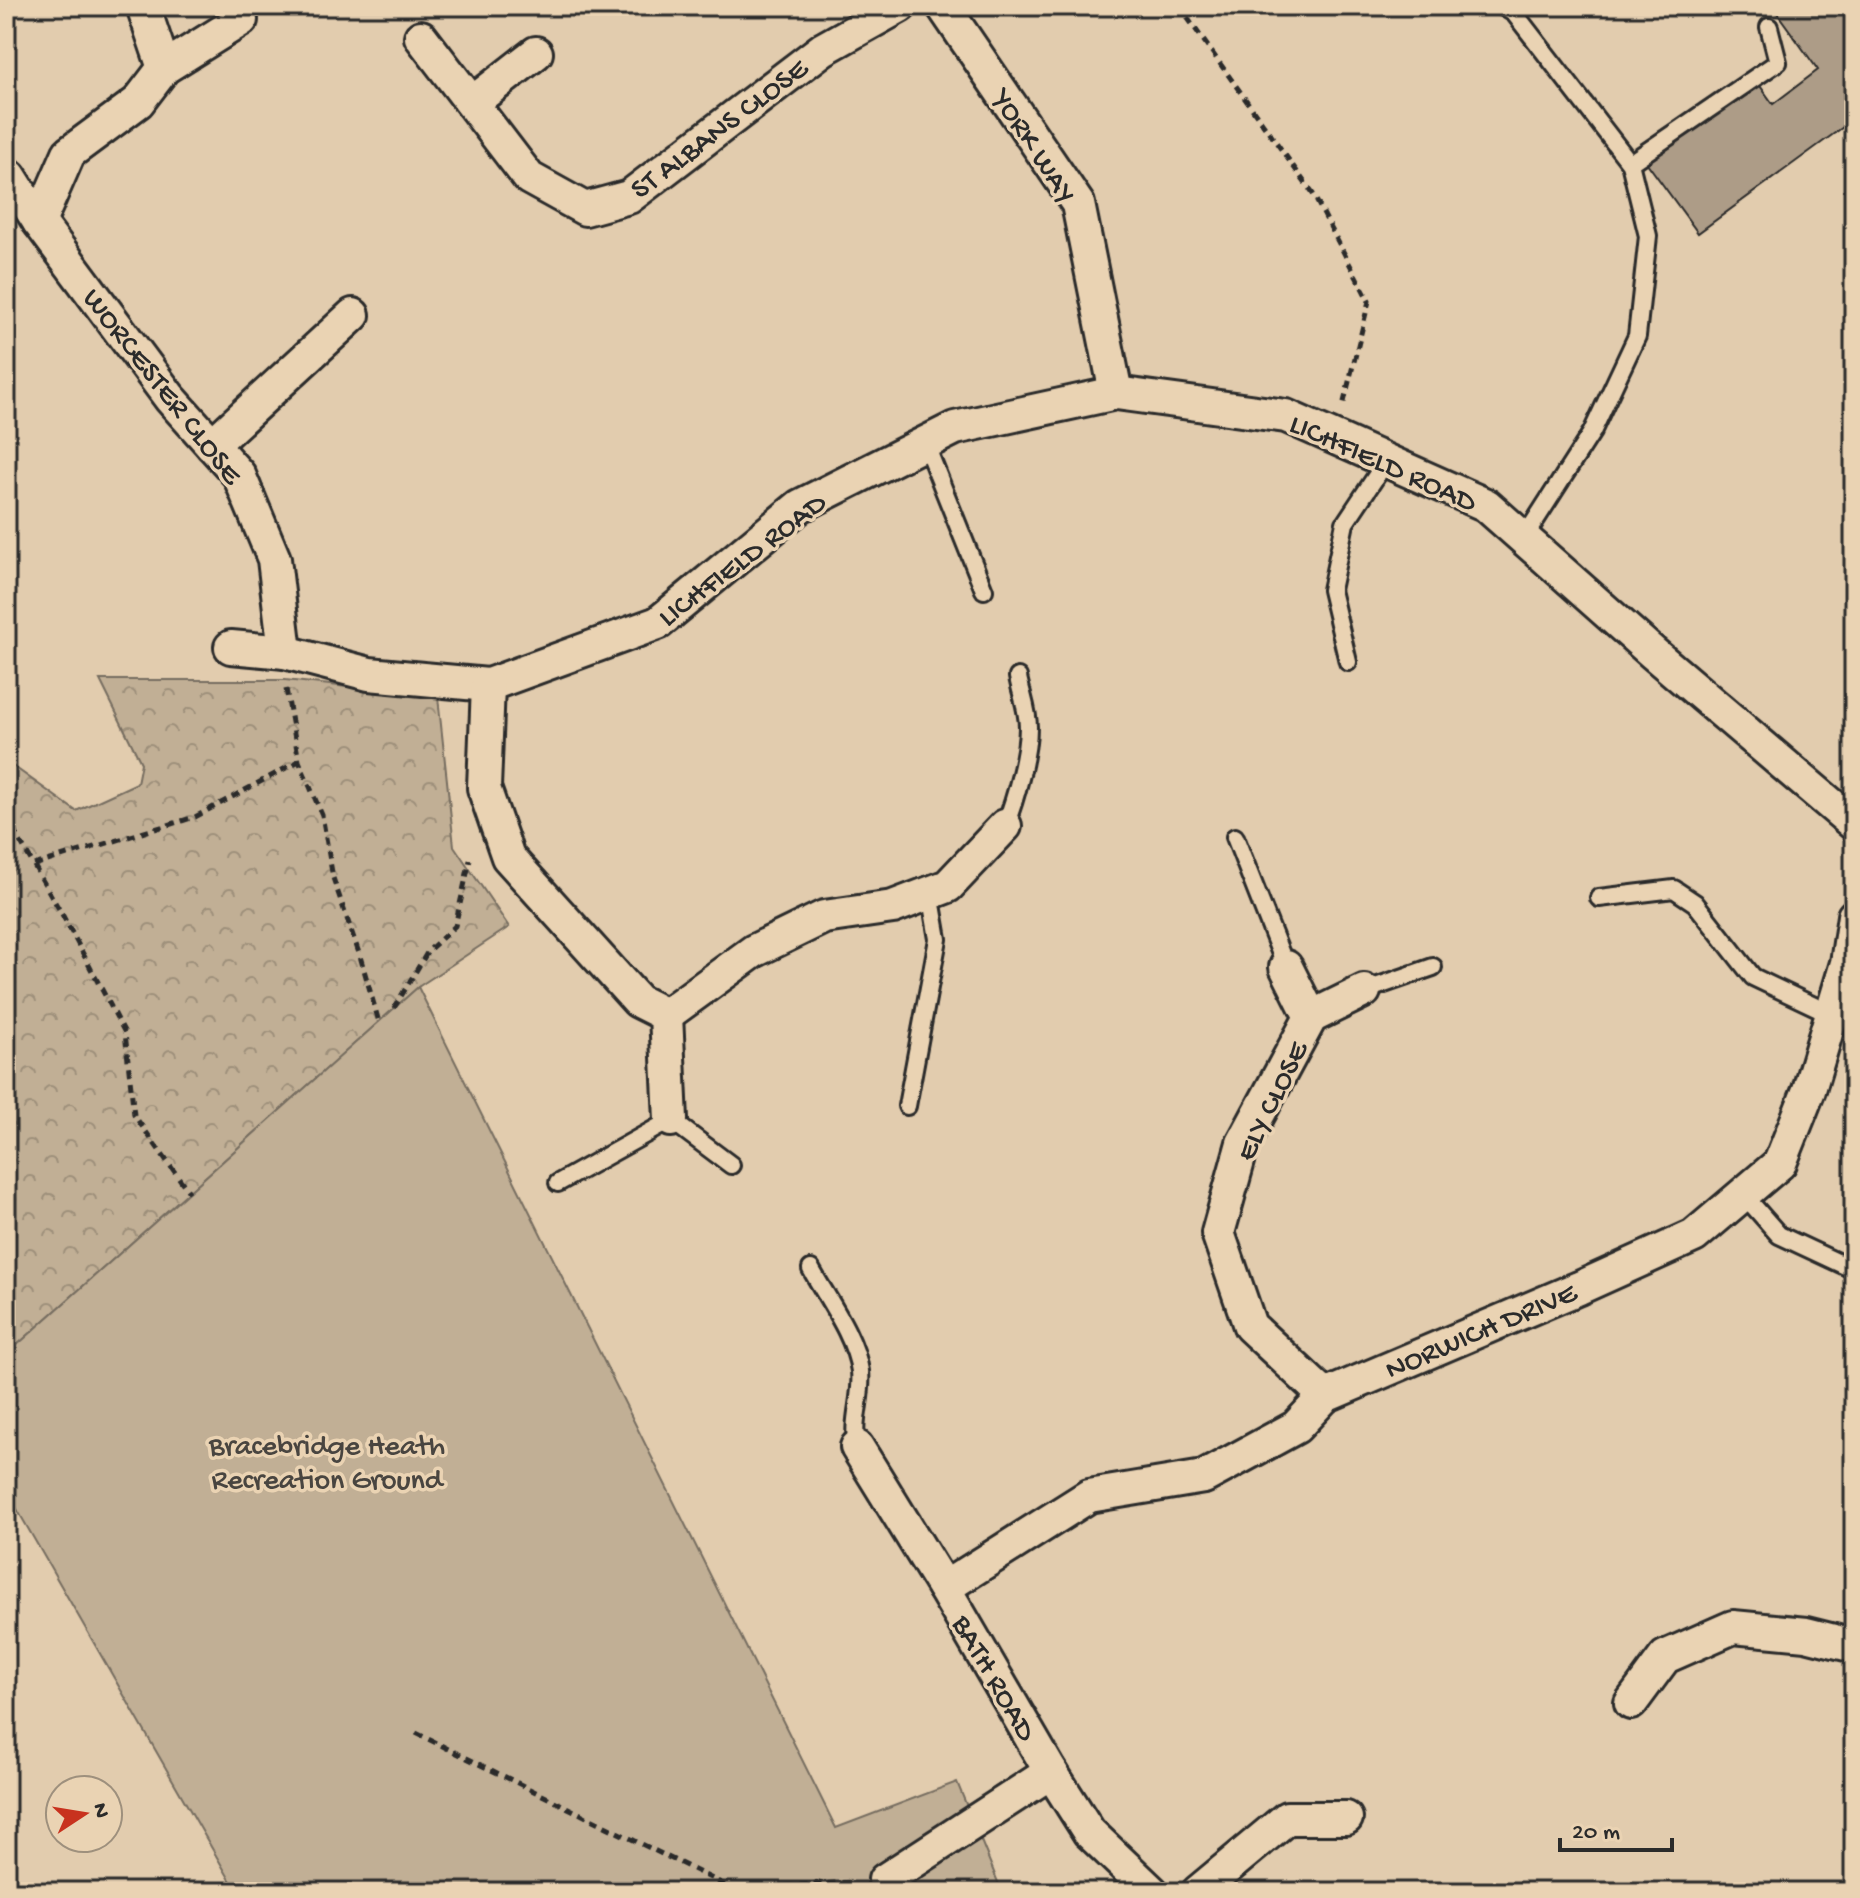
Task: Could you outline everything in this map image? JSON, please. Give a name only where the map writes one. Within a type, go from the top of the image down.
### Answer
[{"type":"street","points":[[143,6],[164,68]]},
{"type":"street","name":"ST ALBANS CLOSE","points":[[421,37],[529,178],[585,209],[629,197],[823,49],[900,6]]},
{"type":"street","name":"YORK WAY","points":[[943,6],[1078,204],[1116,393]]},
{"type":"street","points":[[39,222],[69,153],[138,102],[164,68],[241,20]]},
{"type":"street","points":[[472,103],[536,53]]},
{"type":"street","name":"WORCESTER CLOSE","points":[[10,176],[39,222],[170,398],[239,475],[274,559],[285,666]]},
{"type":"street","points":[[212,445],[353,315]]},
{"type":"street","name":"LICHFIELD ROAD","points":[[488,685],[658,623],[800,506],[955,428],[1116,393],[1286,416],[1486,505],[1653,653],[1854,824]]},
{"type":"street","points":[[231,647],[285,666],[488,685],[484,788],[508,857],[638,1001],[666,1015]]},
{"type":"street","points":[[666,1015],[754,951],[824,917],[893,907],[948,886],[1005,826]]},
{"type":"street","name":"NORWICH DRIVE","points":[[944,1588],[1089,1496],[1204,1477],[1296,1427],[1325,1396],[1694,1236],[1780,1163],[1809,1090],[1847,963],[1854,916]]},
{"type":"street","points":[[1286,967],[1311,1017]]},
{"type":"street","name":"ELY CLOSE","points":[[1325,1396],[1250,1326],[1218,1233],[1243,1143],[1311,1017],[1364,991]]},
{"type":"street","points":[[666,1015],[671,1120]]},
{"type":"street","name":"BATH ROAD","points":[[857,1447],[1089,1832],[1152,1892]]},
{"type":"street","points":[[1631,1703],[1665,1657],[1733,1627],[1806,1634],[1854,1646]]},
{"type":"street","points":[[885,1880],[1051,1772]]},
{"type":"street","points":[[1198,1892],[1287,1818],[1346,1818]]},
{"type":"lane","points":[[1502,6],[1515,14],[1630,163],[1648,236],[1637,336],[1592,432],[1524,538]]},
{"type":"lane","points":[[1630,163],[1778,62],[1769,27]]},
{"type":"lane","points":[[925,443],[984,590]]},
{"type":"lane","points":[[1348,662],[1331,590],[1345,523],[1387,460]]},
{"type":"lane","points":[[1005,826],[1019,780],[1028,726],[1018,677]]},
{"type":"lane","points":[[1235,837],[1286,967]]},
{"type":"lane","points":[[1599,898],[1674,889],[1695,903],[1753,977],[1831,1014]]},
{"type":"lane","points":[[907,1106],[938,939],[930,893]]},
{"type":"lane","points":[[1364,991],[1433,967]]},
{"type":"lane","points":[[558,1183],[671,1120],[731,1165]]},
{"type":"lane","points":[[1743,1194],[1779,1235],[1854,1270]]},
{"type":"lane","points":[[811,1269],[852,1341],[857,1358],[860,1373],[854,1435],[857,1447]]},
{"type":"path","points":[[1179,6],[1313,194],[1369,301],[1335,438]]},
{"type":"path","points":[[285,666],[299,761],[322,815],[333,878],[379,1022]]},
{"type":"path","points":[[34,865],[195,817],[299,761]]},
{"type":"path","points":[[6,817],[125,1033],[134,1115],[189,1192]]},
{"type":"path","points":[[394,1008],[428,951],[455,926],[471,854]]},
{"type":"path","points":[[416,1733],[733,1889],[885,1880]]},
{"type":"green space","points":[[100,680],[285,680],[438,697],[454,846],[509,927],[418,987],[6,1355],[6,761],[76,811],[137,783],[141,763]]},
{"type":"green space","name":"Bracebridge Heath Recreation Ground","points":[[418,987],[836,1828],[957,1782],[1002,1892],[237,1892],[6,1490],[6,1355]]},
{"type":"building","points":[[1772,6],[1854,6],[1854,119],[1698,233],[1647,163],[1758,83],[1773,104],[1818,70]]}]
